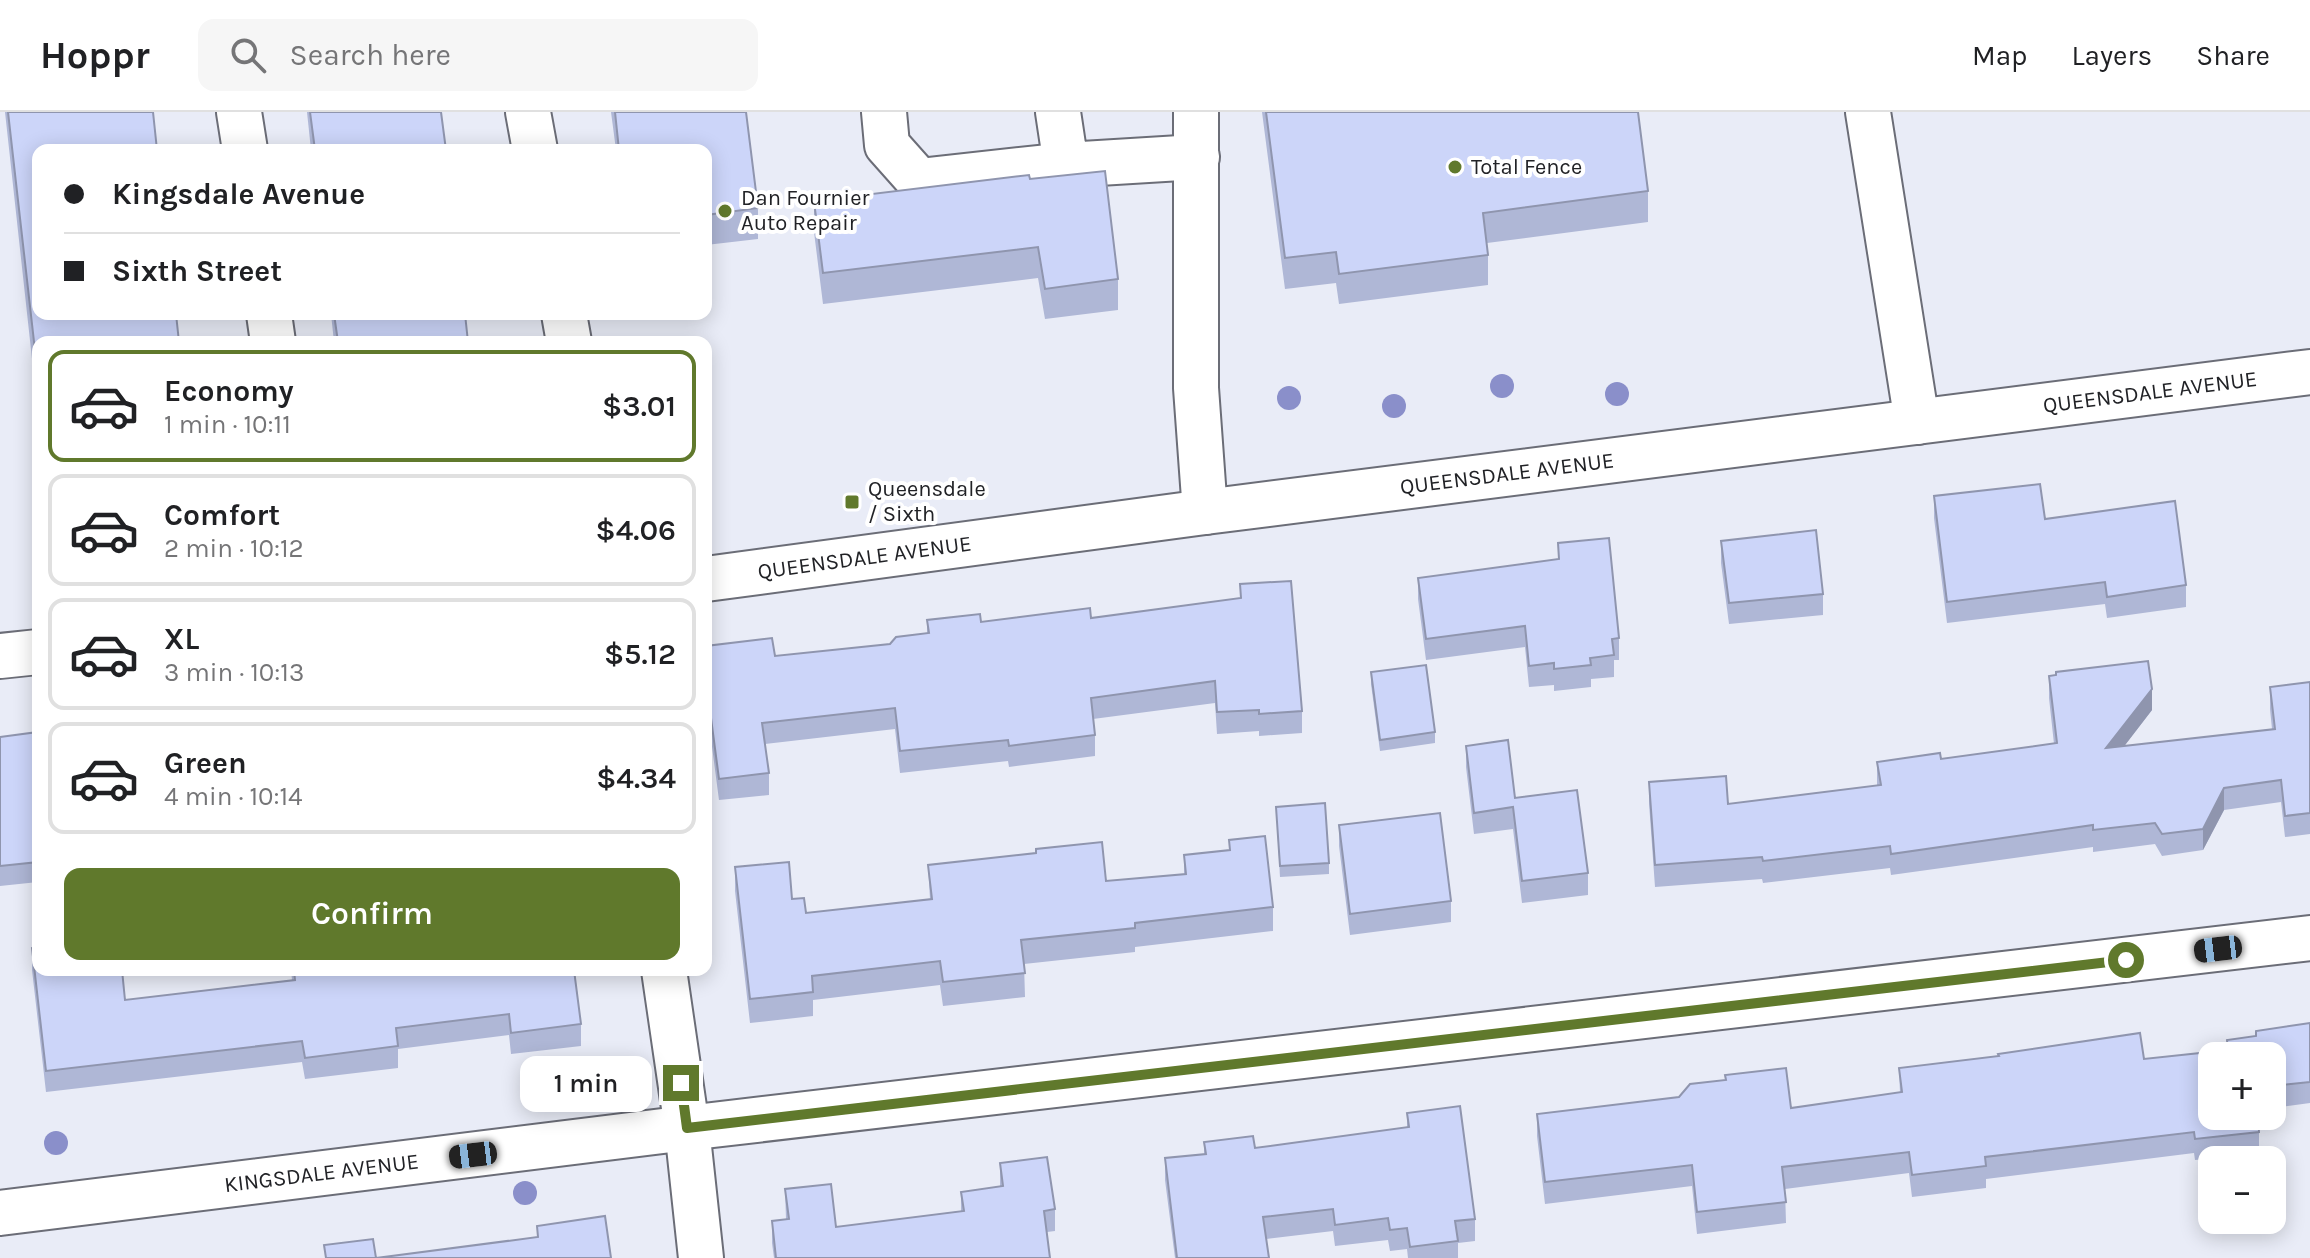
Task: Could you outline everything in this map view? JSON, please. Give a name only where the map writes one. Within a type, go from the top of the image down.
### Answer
[{"type":"street","points":[[239,112],[244,144]]},
{"type":"street","points":[[528,112],[534,144]]},
{"type":"street","points":[[884,112],[887,145],[919,181],[1066,165],[1197,157]]},
{"type":"street","points":[[1058,112],[1066,165]]},
{"type":"street","points":[[1196,112],[1196,388],[1205,512]]},
{"type":"street","points":[[1868,112],[1917,422]]},
{"type":"street","name":"QUEENSDALE AVENUE","points":[[712,578],[1205,512],[2310,372]]},
{"type":"street","points":[[0,656],[32,653]]},
{"type":"street","name":"KINGSDALE AVENUE","points":[[0,1213],[687,1128],[2310,938]]},
{"type":"street","points":[[665,976],[687,1128],[701,1258]]},
{"type":"building","points":[[8,112],[153,112],[156,144],[32,144],[32,320],[177,320],[178,336],[33,336]]},
{"type":"building","points":[[310,112],[441,112],[445,144],[314,144]]},
{"type":"building","points":[[615,112],[746,112],[758,208],[712,214],[712,144],[618,144]]},
{"type":"building","name":"Total Fence","points":[[1266,112],[1638,112],[1648,191],[1483,213],[1488,255],[1339,274],[1336,252],[1285,258]]},
{"type":"building","points":[[1105,171],[1118,279],[1045,289],[1038,247],[823,273],[814,201],[1029,175],[1030,179]]},
{"type":"building","points":[[335,320],[466,320],[467,336],[337,336]]},
{"type":"building","points":[[2040,484],[2045,519],[2175,501],[2186,585],[2107,597],[2105,582],[1947,602],[1934,496]]},
{"type":"building","points":[[1816,530],[1823,594],[1729,603],[1721,541]]},
{"type":"building","points":[[1609,538],[1619,638],[1612,639],[1614,655],[1590,658],[1591,665],[1554,669],[1554,663],[1529,666],[1525,626],[1426,639],[1418,578],[1559,559],[1558,543]]},
{"type":"building","points":[[1291,581],[1302,711],[1259,714],[1259,710],[1217,712],[1215,681],[1091,698],[1095,735],[1009,746],[1008,740],[900,751],[895,708],[762,723],[769,773],[719,779],[712,726],[712,645],[772,638],[775,656],[890,644],[896,637],[929,633],[927,620],[980,614],[981,622],[1090,608],[1091,618],[1241,598],[1240,584]]},
{"type":"building","points":[[2148,661],[2152,689],[2106,748],[2275,729],[2270,687],[2310,682],[2310,813],[2285,816],[2281,780],[2224,788],[2203,829],[2162,834],[2155,823],[2093,830],[2093,825],[1891,854],[1890,846],[1763,861],[1762,857],[1655,865],[1649,782],[1726,776],[1728,804],[1881,785],[1877,762],[1940,753],[1941,759],[2057,743],[2049,676],[2056,675],[2056,672]]},
{"type":"building","points":[[1426,665],[1435,732],[1380,740],[1371,672]]},
{"type":"building","points":[[32,733],[32,863],[0,866],[0,737]]},
{"type":"building","points":[[1508,740],[1515,798],[1577,790],[1588,873],[1522,881],[1513,807],[1474,813],[1466,746]]},
{"type":"building","points":[[1325,803],[1329,863],[1280,866],[1276,807]]},
{"type":"building","points":[[1440,813],[1451,901],[1350,914],[1339,825]]},
{"type":"building","points":[[1265,836],[1273,907],[1135,923],[1135,928],[1021,940],[1025,973],[943,982],[940,961],[812,976],[813,992],[750,999],[735,867],[789,862],[792,899],[804,898],[806,913],[932,899],[928,865],[1102,842],[1106,881],[1186,874],[1184,855],[1230,850],[1229,840]]},
{"type":"building","points":[[35,976],[123,976],[125,1000],[295,980],[295,976],[575,976],[581,1024],[511,1033],[509,1014],[396,1028],[398,1046],[305,1058],[302,1041],[46,1071]]},
{"type":"building","points":[[2310,1023],[2310,1082],[2286,1085],[2286,1042],[2227,1042],[2256,1036],[2256,1031]]},
{"type":"building","points":[[2140,1033],[2144,1059],[2198,1053],[2198,1130],[2259,1132],[2195,1139],[2194,1132],[1985,1157],[1986,1166],[1912,1175],[1909,1152],[1782,1167],[1786,1202],[1697,1212],[1692,1165],[1545,1182],[1537,1114],[1679,1097],[1690,1084],[1726,1080],[1725,1075],[1786,1068],[1791,1108],[1902,1092],[1899,1068],[1999,1056]]},
{"type":"building","points":[[1460,1106],[1475,1219],[1455,1221],[1458,1241],[1410,1247],[1407,1228],[1390,1230],[1388,1218],[1335,1225],[1333,1209],[1263,1217],[1269,1258],[1177,1258],[1165,1158],[1206,1154],[1204,1142],[1253,1136],[1255,1148],[1409,1127],[1407,1113]]},
{"type":"building","points":[[1047,1157],[1055,1209],[1044,1211],[1050,1258],[776,1258],[772,1221],[789,1219],[785,1189],[831,1184],[836,1227],[964,1211],[961,1192],[1003,1186],[1000,1163]]},
{"type":"building","points":[[605,1216],[611,1258],[376,1258],[538,1237],[537,1226]]},
{"type":"building","points":[[373,1239],[376,1258],[326,1258],[324,1245]]},
{"type":"place","name":"Total Fence","points":[[1455,167]]},
{"type":"place","name":"Dan Fournier Auto Repair","points":[[725,211]]},
{"type":"place","name":"Queensdale / Sixth","points":[[852,502]]},
{"type":"route","points":[[681,1083],[687,1128],[2126,960]]}]
